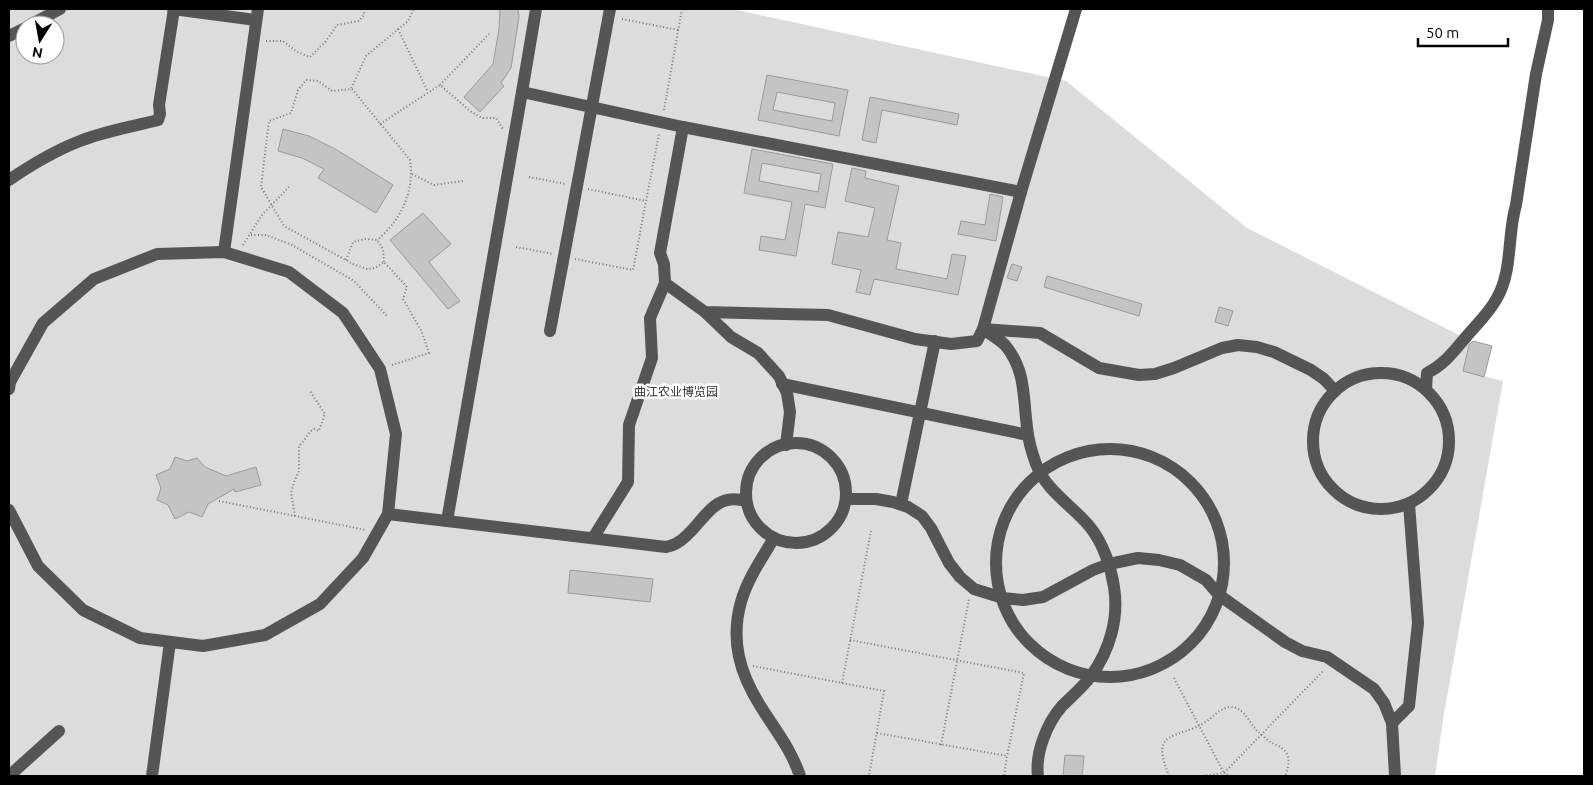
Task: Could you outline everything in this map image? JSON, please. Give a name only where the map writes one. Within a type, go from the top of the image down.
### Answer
[{"type":"street","points":[[49,15],[60,9]]},
{"type":"street","points":[[9,180],[53,152],[81,140],[121,128],[158,120],[174,9],[257,15],[230,254]]},
{"type":"street","points":[[447,521],[536,9]]},
{"type":"street","points":[[705,312],[828,315],[915,339],[951,344],[977,341],[983,329],[1021,192],[1076,9]]},
{"type":"street","points":[[1426,388],[1427,372],[1438,368],[1450,358],[1488,313],[1498,297],[1506,272],[1512,218],[1516,205],[1536,74],[1548,20],[1548,9]]},
{"type":"street","points":[[550,331],[610,13]]},
{"type":"street","points":[[522,92],[682,127],[1021,192]]},
{"type":"street","points":[[593,538],[628,482],[629,425],[652,358],[650,318],[665,283],[664,264],[660,253],[682,127]]},
{"type":"street","points":[[9,389],[10,382],[43,323],[94,279],[157,254],[230,254],[289,272],[343,313],[380,369],[396,434],[388,514],[364,558],[320,604],[265,635],[203,646],[140,638],[84,610],[38,566],[9,510]]},
{"type":"street","points":[[665,283],[705,312],[731,336],[758,353],[779,376],[787,393],[790,412],[786,445]]},
{"type":"street","points":[[983,329],[1040,333],[1099,368],[1140,375],[1154,374],[1174,368],[1222,348],[1238,346],[1257,347],[1274,352],[1310,370],[1324,379],[1335,391]]},
{"type":"street","points":[[983,329],[1004,344],[1020,369],[1024,385],[1028,436],[1036,465],[1059,496],[1091,528],[1109,564],[1114,587],[1117,612],[1112,635],[1103,658],[1092,675],[1061,708],[1048,729],[1040,751],[1038,776]]},
{"type":"street","points":[[900,504],[935,342]]},
{"type":"street","points":[[1386,372],[1407,377],[1426,388],[1441,406],[1449,428],[1450,451],[1443,473],[1428,491],[1409,504],[1387,510],[1365,508],[1344,499],[1327,483],[1316,463],[1312,441],[1316,419],[1326,399],[1343,383],[1363,374],[1386,372]]},
{"type":"street","points":[[782,384],[1028,436]]},
{"type":"street","points":[[794,443],[811,446],[826,454],[838,466],[845,482],[846,499],[842,514],[832,527],[820,537],[805,542],[789,543],[774,538],[761,529],[751,516],[746,501],[746,485],[752,469],[763,456],[777,447],[786,445],[794,443]]},
{"type":"street","points":[[1101,449],[1137,452],[1173,467],[1202,494],[1220,528],[1225,567],[1217,605],[1197,638],[1166,663],[1129,676],[1092,675],[1056,663],[1027,641],[1006,610],[996,575],[998,539],[1011,505],[1034,477],[1041,473],[1065,458],[1101,449]]},
{"type":"street","points":[[388,514],[666,547],[678,543],[700,518],[714,507],[726,501],[739,498],[746,501]]},
{"type":"street","points":[[846,499],[876,499],[908,507],[922,516],[931,528],[949,563],[960,577],[971,586],[989,595],[1003,598],[1023,600],[1043,597],[1093,570],[1109,564],[1138,558],[1180,565],[1206,580],[1219,595],[1284,642],[1302,651],[1327,657],[1374,689],[1384,703],[1392,722],[1395,776]]},
{"type":"street","points":[[1392,722],[1409,706],[1418,623],[1409,504]]},
{"type":"street","points":[[774,538],[741,602],[737,629],[740,663],[746,683],[789,748],[800,776]]},
{"type":"street","points":[[152,776],[170,642]]},
{"type":"street","points":[[9,776],[59,731]]},
{"type":"path","points":[[254,38],[269,42],[283,41],[297,52],[310,57],[326,41],[337,25],[359,21],[364,14],[364,9]]},
{"type":"path","points":[[351,89],[366,56],[408,21],[414,9]]},
{"type":"path","points":[[516,247],[633,270],[682,9]]},
{"type":"path","points":[[610,13],[678,30]]},
{"type":"path","points":[[398,29],[428,93]]},
{"type":"path","points":[[380,124],[440,85],[489,34]]},
{"type":"path","points":[[351,89],[332,91],[318,82],[306,80],[298,90],[291,113],[269,121],[261,187],[284,226],[354,264],[375,268],[384,262]]},
{"type":"path","points":[[440,85],[482,118],[496,118],[502,128],[515,131]]},
{"type":"path","points":[[346,260],[353,242],[366,239],[377,240],[387,232],[405,203],[412,174],[410,160],[351,89]]},
{"type":"path","points":[[412,174],[434,185],[463,181]]},
{"type":"path","points":[[529,177],[646,201]]},
{"type":"path","points":[[230,254],[251,235],[262,215],[289,187]]},
{"type":"path","points":[[251,235],[266,235],[292,245],[354,281],[388,317]]},
{"type":"path","points":[[377,240],[383,249],[384,262],[408,287],[403,299],[422,332],[429,353],[380,369]]},
{"type":"path","points":[[295,516],[291,493],[299,471],[299,446],[303,443],[309,432],[314,429],[319,431],[325,414],[310,392]]},
{"type":"path","points":[[219,501],[378,532]]},
{"type":"path","points":[[842,683],[871,531]]},
{"type":"path","points":[[941,744],[971,586]]},
{"type":"path","points":[[850,640],[1024,673],[1004,776]]},
{"type":"path","points":[[1224,773],[1333,661]]},
{"type":"path","points":[[740,663],[884,691],[869,776]]},
{"type":"path","points":[[1174,678],[1224,776]]},
{"type":"path","points":[[1170,776],[1164,765],[1162,755],[1166,740],[1172,734],[1187,731],[1230,707],[1246,714],[1249,722],[1261,735],[1285,750],[1289,765],[1285,776]]},
{"type":"path","points":[[877,733],[1007,756]]},
{"type":"path","points":[[1203,776],[1224,773],[1231,776]]},
{"type":"green space","name":"曲江农业博览园","points":[[9,9],[732,9],[1066,81],[1247,228],[1471,341],[1463,371],[1503,381],[1443,720],[1435,776],[9,776]]},
{"type":"building","points":[[500,9],[518,9],[519,17],[511,68],[501,83],[504,86],[480,112],[464,97],[493,64],[499,29]]},
{"type":"building","points":[[767,75],[848,90],[839,136],[758,120]],"holes":[[[777,92],[835,103],[832,121],[773,110]]]},
{"type":"building","points":[[870,97],[959,114],[957,125],[882,110],[876,143],[862,140]]},
{"type":"building","points":[[283,129],[309,136],[337,150],[393,185],[376,213],[318,178],[324,169],[302,158],[278,151]]},
{"type":"building","points":[[752,149],[833,164],[825,208],[805,204],[796,256],[759,250],[761,236],[785,240],[792,202],[744,193]],"holes":[[[762,163],[821,174],[818,192],[759,181]]]},
{"type":"building","points":[[852,168],[866,171],[865,178],[899,186],[887,240],[901,243],[896,269],[947,279],[952,254],[966,256],[958,295],[874,279],[870,295],[856,292],[861,270],[832,264],[838,232],[868,237],[875,208],[845,201]]},
{"type":"building","points":[[990,194],[1003,197],[996,241],[958,234],[961,221],[985,225]]},
{"type":"building","points":[[423,213],[451,244],[429,262],[460,301],[448,309],[390,240]]},
{"type":"building","points":[[1012,264],[1022,267],[1017,281],[1007,278]]},
{"type":"building","points":[[1047,276],[1142,304],[1139,316],[1044,287]]},
{"type":"building","points":[[1219,307],[1233,311],[1228,326],[1215,322]]},
{"type":"building","points":[[1473,341],[1492,346],[1484,377],[1463,371],[1469,345]]},
{"type":"building","points":[[175,457],[187,461],[197,458],[205,467],[226,476],[256,467],[261,485],[235,492],[234,489],[208,504],[202,517],[189,512],[175,519],[168,505],[157,500],[161,488],[156,475],[170,469]]},
{"type":"building","points":[[570,570],[653,579],[650,602],[568,593]]},
{"type":"building","points":[[1065,755],[1084,756],[1082,776],[1063,776]]}]
